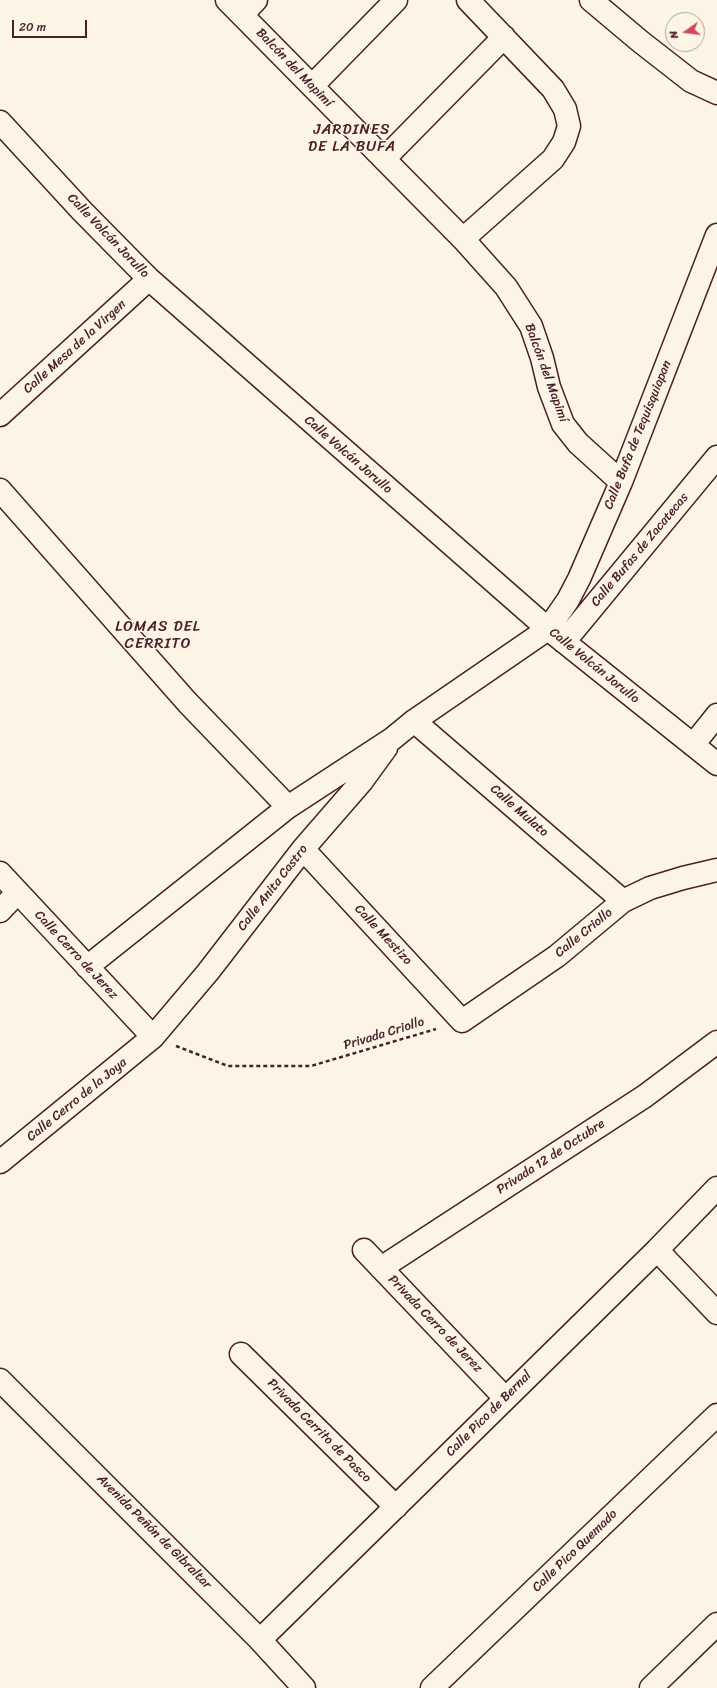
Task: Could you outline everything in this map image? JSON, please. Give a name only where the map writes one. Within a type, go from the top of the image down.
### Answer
[{"type":"street","points":[[312,86],[396,0]]},
{"type":"street","points":[[463,239],[553,159],[564,142],[569,126],[565,109],[553,89],[468,0]]},
{"type":"street","points":[[591,0],[691,81],[717,93]]},
{"type":"street","name":"Balcón del Mapimí","points":[[241,5],[312,86],[463,239],[506,287],[531,326],[542,358],[549,387],[563,424],[578,443],[621,482]]},
{"type":"street","points":[[384,159],[504,36]]},
{"type":"street","name":"Calle Volcán Jorullo","points":[[0,122],[149,279],[556,636],[717,764]]},
{"type":"street","name":"Calle Bufa de Tequisquiapan","points":[[556,636],[568,600],[579,579],[621,482],[717,235]]},
{"type":"street","name":"Calle Mesa de la Virgen","points":[[0,415],[149,279]]},
{"type":"street","name":"Calle Bufas de Zacatecas","points":[[556,636],[717,457]]},
{"type":"street","points":[[0,490],[187,702],[288,807]]},
{"type":"street","name":"Calle Anita Castro","points":[[87,967],[288,807],[392,739],[414,722],[556,636]]},
{"type":"street","points":[[693,745],[717,715]]},
{"type":"street","name":"Calle Mulato","points":[[414,722],[624,901]]},
{"type":"street","name":"Calle Anita Castro","points":[[153,1037],[208,972],[303,849],[362,781],[392,739]]},
{"type":"street","name":"Calle Mestizo","points":[[303,849],[462,1021]]},
{"type":"street","name":"Calle Criollo","points":[[462,1021],[557,956],[624,901],[650,888],[717,870]]},
{"type":"street","name":"Calle Cerro de Jerez","points":[[0,873],[153,1037]]},
{"type":"street","points":[[0,911],[17,892]]},
{"type":"street","name":"Calle Cerro de la Joya","points":[[0,1162],[153,1037]]},
{"type":"street","name":"Privada 12 de Octubre","points":[[381,1268],[645,1096],[717,1042]]},
{"type":"street","name":"Calle Pico de Bernal","points":[[260,1640],[657,1250],[717,1188]]},
{"type":"street","name":"Privada Cerro de Jerez","points":[[364,1250],[505,1398]]},
{"type":"street","points":[[657,1250],[717,1313]]},
{"type":"street","name":"Privada Cerrito de Pasco","points":[[241,1354],[396,1507]]},
{"type":"street","name":"Avenida Peñón de Gibraltar","points":[[0,1380],[260,1640],[304,1688]]},
{"type":"street","name":"Calle Pico Quemado","points":[[432,1688],[717,1414]]},
{"type":"street","points":[[650,1688],[717,1624]]},
{"type":"path","name":"Privada Criollo","points":[[153,1037],[228,1066],[311,1066],[462,1021]]},
{"type":"district","name":"JARDINES DE LA BUFA","points":[[352,138]]},
{"type":"district","name":"LOMAS DEL CERRITO","points":[[158,636]]}]
